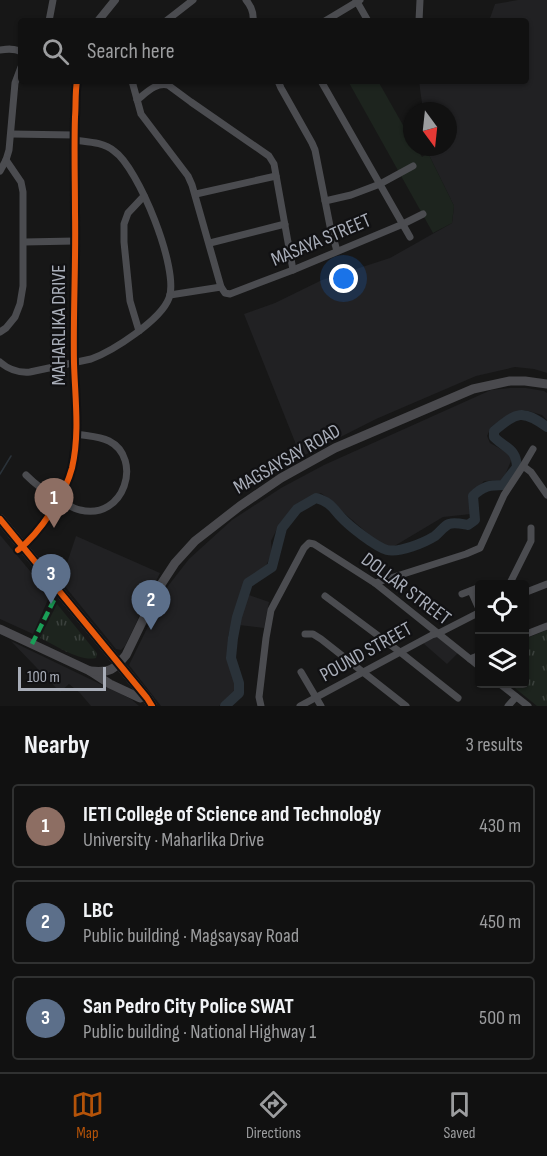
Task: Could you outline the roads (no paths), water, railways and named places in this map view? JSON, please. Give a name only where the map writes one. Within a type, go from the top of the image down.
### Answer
[{"type":"highway","points":[[0,519],[20,549]]},
{"type":"highway","points":[[0,529],[20,549],[152,706]]},
{"type":"highway","points":[[117,666],[143,702]]},
{"type":"main road","name":"MAGSAYSAY ROAD","points":[[117,666],[126,655],[158,589],[175,563],[195,541],[281,478],[331,450],[473,388],[510,381],[547,384]]},
{"type":"main road","points":[[0,629],[90,671],[143,702]]},
{"type":"main road","points":[[90,671],[101,672],[117,666]]},
{"type":"street","points":[[50,18],[53,0]]},
{"type":"street","points":[[100,18],[115,0]]},
{"type":"street","points":[[172,18],[193,0]]},
{"type":"street","points":[[246,0],[251,6],[253,18]]},
{"type":"street","points":[[419,18],[420,0]]},
{"type":"street","points":[[330,18],[358,1],[366,18]]},
{"type":"street","points":[[0,50],[18,50]]},
{"type":"street","points":[[0,171],[9,150],[15,83],[18,75]]},
{"type":"street","name":"MAHARLIKA DRIVE","points":[[20,549],[50,515],[58,499],[71,470],[77,434],[74,363],[74,138],[77,84]]},
{"type":"street","points":[[133,84],[144,118],[188,176],[196,194],[221,287],[170,295]]},
{"type":"street","points":[[279,84],[312,143],[317,157],[337,251]]},
{"type":"street","points":[[323,84],[410,237]]},
{"type":"street","points":[[137,100],[157,85],[168,85],[265,152],[274,164],[293,270]]},
{"type":"street","points":[[0,362],[21,373],[99,356],[157,317],[170,295],[171,278],[168,260],[144,196],[116,151],[96,142],[74,138],[11,134]]},
{"type":"street","points":[[0,332],[15,317],[20,304],[24,242],[21,182],[6,160]]},
{"type":"street","points":[[325,201],[351,195],[380,184],[413,166]]},
{"type":"street","points":[[196,194],[276,176]]},
{"type":"street","points":[[139,331],[130,301],[124,224],[128,213],[144,196]]},
{"type":"street","name":"MASAYA STREET","points":[[221,287],[225,293],[230,294],[293,270],[423,214]]},
{"type":"street","points":[[210,243],[285,224]]},
{"type":"street","points":[[24,242],[75,241]]},
{"type":"street","points":[[26,475],[38,487],[78,510],[90,512],[114,503],[120,497],[126,474],[126,462],[121,452],[110,441],[77,434]]},
{"type":"street","points":[[375,583],[480,548],[504,495],[533,449]]},
{"type":"street","points":[[523,466],[531,472],[547,495]]},
{"type":"street","points":[[512,580],[531,541],[531,528]]},
{"type":"street","name":"DOLLAR STREET","points":[[261,706],[259,697],[271,610],[304,548],[309,543],[375,583],[475,663]]},
{"type":"street","points":[[529,591],[547,584]]},
{"type":"street","points":[[462,594],[475,589]]},
{"type":"street","points":[[471,591],[475,600]]},
{"type":"street","points":[[325,596],[458,698]]},
{"type":"street","name":"POUND STREET","points":[[300,706],[475,614]]},
{"type":"street","points":[[527,634],[547,626]]},
{"type":"street","points":[[304,634],[313,634],[321,639],[406,706]]},
{"type":"street","points":[[470,659],[475,657]]},
{"type":"street","points":[[301,672],[321,706]]},
{"type":"street","points":[[505,688],[528,706]]},
{"type":"street","points":[[508,706],[516,697]]},
{"type":"waterway","points":[[225,706],[239,693],[239,683],[231,658],[237,617],[248,583],[272,567],[282,528],[297,509],[316,498],[325,501],[356,531],[382,548],[392,551],[411,547],[435,536],[449,524],[468,525],[475,520],[473,496],[487,487],[503,485],[517,467],[515,456],[510,449],[494,437],[494,431],[508,420],[520,415],[531,417],[547,427]]},
{"type":"waterway","points":[[0,474],[11,456]]},
{"type":"place","name":"IETI College of Science and Technology","points":[[54,528]]},
{"type":"place","name":"San Pedro City Police SWAT","points":[[51,604]]},
{"type":"place","name":"LBC","points":[[151,630]]}]
